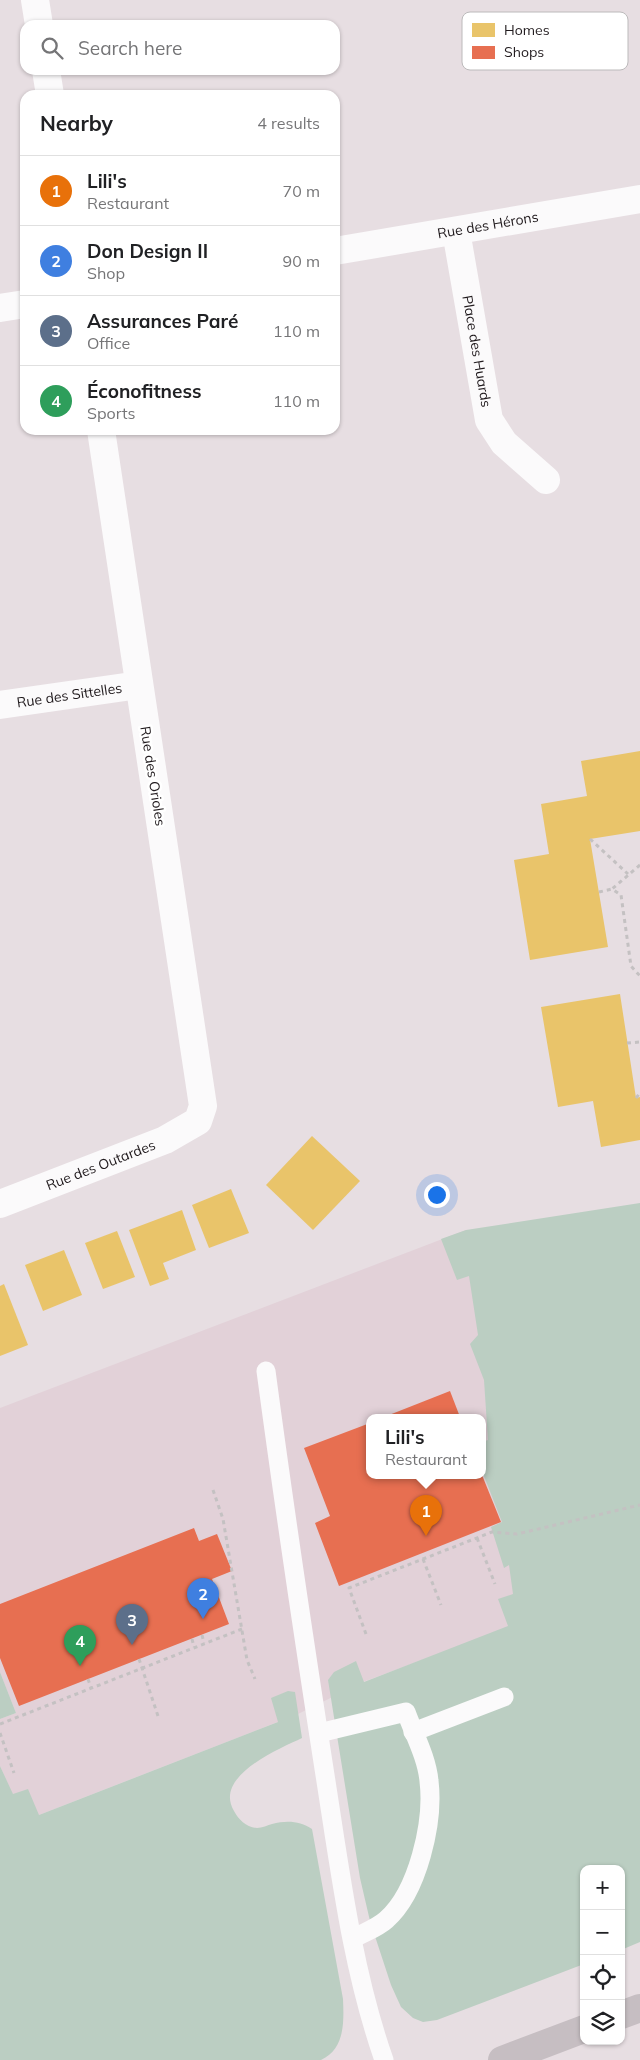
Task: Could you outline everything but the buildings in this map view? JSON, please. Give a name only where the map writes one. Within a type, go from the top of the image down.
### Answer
[{"type":"highway","points":[[625,2013],[640,2008]]},
{"type":"highway","points":[[502,2060],[580,2031]]},
{"type":"street","points":[[35,0],[38,20]]},
{"type":"street","points":[[47,75],[49,90]]},
{"type":"street","name":"Rue des Hérons","points":[[340,250],[640,199]]},
{"type":"street","name":"Place des Huards","points":[[456,231],[489,420],[504,443],[546,480]]},
{"type":"street","points":[[0,308],[20,305]]},
{"type":"street","name":"Rue des Orioles","points":[[102,435],[202,1089],[203,1106],[198,1120]]},
{"type":"street","name":"Rue des Sittelles","points":[[0,705],[139,685]]},
{"type":"street","name":"Rue des Outardes","points":[[0,1204],[165,1140],[198,1120]]},
{"type":"lane","points":[[266,1371],[319,1733],[352,1938],[368,2013],[384,2060]]},
{"type":"lane","points":[[413,1732],[504,1697]]},
{"type":"lane","points":[[319,1733],[406,1712],[429,1780],[429,1816],[424,1848],[399,1905],[386,1920],[352,1938]]},
{"type":"path","points":[[590,840],[628,874]]},
{"type":"path","points":[[599,892],[612,889],[640,865]]},
{"type":"path","points":[[612,889],[621,895],[631,966],[640,976]]},
{"type":"path","points":[[627,1043],[640,1042]]},
{"type":"path","points":[[636,1098],[640,1093]]},
{"type":"path","points":[[213,1490],[223,1519],[247,1660],[255,1678]]},
{"type":"path","points":[[366,1634],[349,1588],[492,1532],[517,1534],[640,1505]]},
{"type":"path","points":[[464,1537],[467,1542]]},
{"type":"path","points":[[477,1538],[495,1584]]},
{"type":"path","points":[[429,1550],[431,1556]]},
{"type":"path","points":[[423,1558],[441,1605]]},
{"type":"path","points":[[402,1560],[404,1566]]},
{"type":"path","points":[[0,1724],[242,1628]]},
{"type":"path","points":[[202,1635],[204,1643]]},
{"type":"path","points":[[192,1639],[194,1647]]},
{"type":"path","points":[[139,1659],[158,1716]]},
{"type":"path","points":[[88,1679],[91,1688]]},
{"type":"path","points":[[0,1733],[14,1773]]},
{"type":"shaded area","points":[[466,1230],[526,1621],[363,1682],[298,1714],[39,1815],[13,1795],[0,1766],[0,1719],[16,1713],[0,1672],[0,1408]]},
{"type":"green space","points":[[640,1203],[640,1942],[625,1948],[625,1865],[580,1865],[580,1966],[437,2020],[423,2022],[413,2018],[401,2007],[391,1985],[370,1921],[360,1878],[328,1680],[334,1672],[356,1661],[364,1682],[508,1626],[498,1599],[513,1594],[509,1565],[504,1568],[491,1527],[502,1522],[485,1479],[486,1441],[488,1440],[484,1380],[470,1344],[478,1335],[469,1276],[457,1280],[441,1239],[466,1230]]},
{"type":"green space","points":[[0,1672],[16,1713],[0,1719]]},
{"type":"green space","points":[[288,1691],[295,1692],[302,1738],[265,1757],[240,1775],[233,1786],[230,1798],[236,1814],[249,1826],[259,1828],[288,1822],[303,1824],[312,1829],[343,1999],[343,2026],[335,2049],[321,2060],[0,2060],[0,1766],[13,1794],[28,1789],[39,1815],[278,1722],[271,1698]]},
{"type":"place","name":"Lili's","points":[[426,1536]]},
{"type":"place","name":"Don Design II","points":[[203,1619]]},
{"type":"place","name":"Assurances Paré","points":[[132,1645]]},
{"type":"place","name":"Éconofitness","points":[[80,1666]]}]
